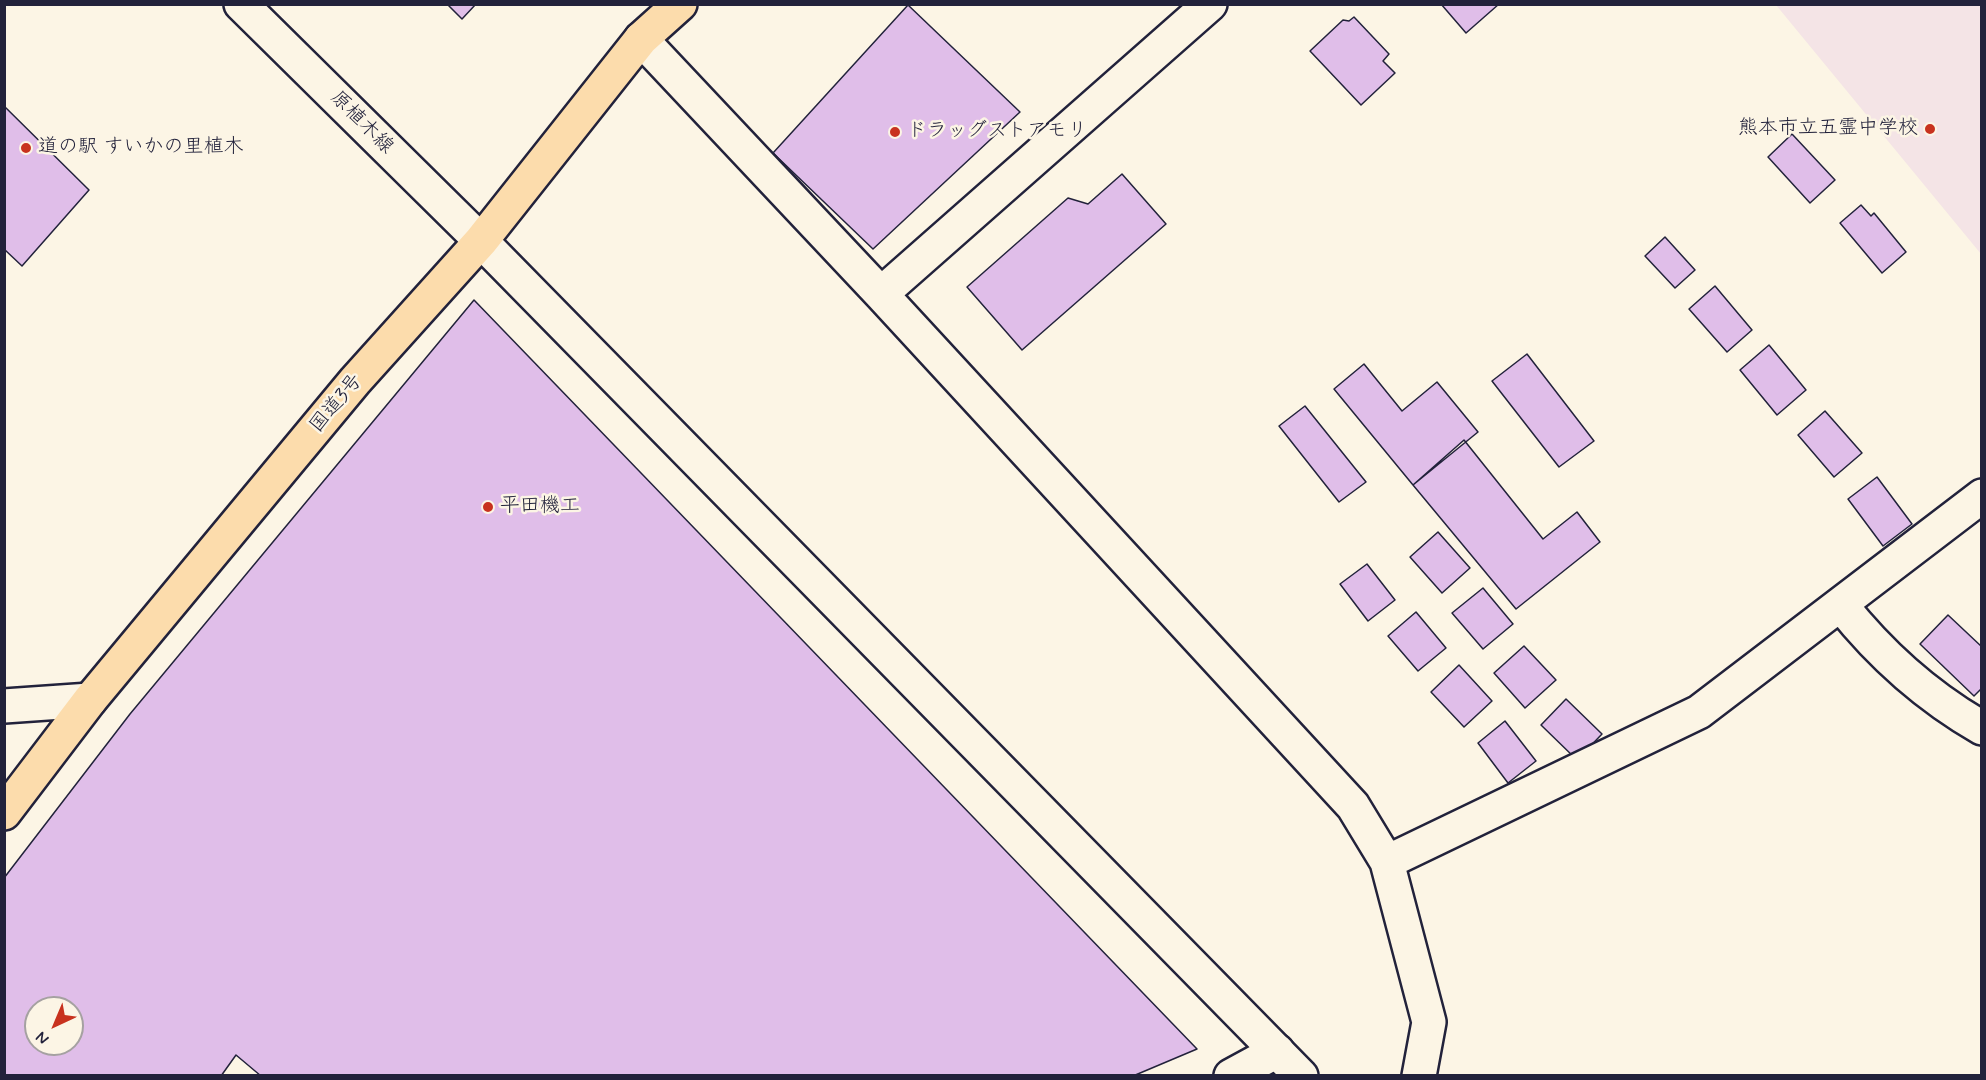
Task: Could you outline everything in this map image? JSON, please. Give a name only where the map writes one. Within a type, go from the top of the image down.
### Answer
[{"type":"highway","name":"国道3号","points":[[4,813],[90,700],[355,381],[481,241],[641,39],[680,4]]},
{"type":"street","name":"原植木線","points":[[241,4],[481,241],[1301,1076]]},
{"type":"street","points":[[881,294],[1210,4]]},
{"type":"street","points":[[641,39],[881,294],[1353,806],[1387,862],[1429,1022],[1419,1076]]},
{"type":"street","points":[[1387,862],[1699,712],[1982,496]]},
{"type":"street","points":[[1841,604],[1864,634],[1921,687],[1982,728]]},
{"type":"street","points":[[4,706],[90,700]]},
{"type":"street","points":[[1231,1076],[1276,1051]]},
{"type":"shaded area","name":"熊本市立五霊中学校","points":[[1776,5],[1981,5],[1981,254]]},
{"type":"building","points":[[447,4],[476,4],[462,19]]},
{"type":"building","points":[[1441,4],[1499,4],[1466,33]]},
{"type":"building","name":"ドラッグストアモリ","points":[[908,5],[1020,112],[873,249],[773,153]]},
{"type":"building","points":[[1354,17],[1389,54],[1383,61],[1395,73],[1361,105],[1310,51],[1343,20],[1349,21]]},
{"type":"building","name":"道の駅 すいかの里植木","points":[[4,106],[89,190],[22,266],[4,249]]},
{"type":"building","points":[[1792,134],[1835,180],[1810,203],[1768,157]]},
{"type":"building","points":[[1122,174],[1166,224],[1022,350],[967,287],[1068,198],[1088,204]]},
{"type":"building","points":[[1861,205],[1871,216],[1874,213],[1906,252],[1882,273],[1840,223]]},
{"type":"building","points":[[1665,237],[1695,270],[1675,288],[1645,256]]},
{"type":"building","points":[[1715,286],[1752,330],[1727,352],[1689,309]]},
{"type":"building","name":"平田機工","points":[[474,300],[1197,1049],[1133,1076],[4,1076],[4,878],[130,714]]},
{"type":"building","points":[[1769,345],[1806,390],[1777,415],[1740,370]]},
{"type":"building","points":[[1527,354],[1594,441],[1559,467],[1492,381]]},
{"type":"building","points":[[1364,364],[1402,411],[1437,382],[1478,432],[1413,485],[1334,389]]},
{"type":"building","points":[[1305,406],[1366,482],[1339,502],[1279,426]]},
{"type":"building","points":[[1825,411],[1862,453],[1834,477],[1798,435]]},
{"type":"building","points":[[1464,440],[1543,539],[1577,512],[1600,542],[1516,609],[1413,485]]},
{"type":"building","points":[[1877,477],[1912,524],[1883,546],[1848,499]]},
{"type":"building","points":[[1438,532],[1470,568],[1442,593],[1410,557]]},
{"type":"building","points":[[1367,564],[1395,600],[1368,621],[1340,584]]},
{"type":"building","points":[[1483,588],[1513,624],[1483,649],[1452,613]]},
{"type":"building","points":[[1416,612],[1446,648],[1418,671],[1388,636]]},
{"type":"building","points":[[1948,615],[1982,647],[1982,688],[1974,696],[1920,644]]},
{"type":"building","points":[[1524,646],[1556,680],[1525,708],[1494,673]]},
{"type":"building","points":[[1459,665],[1492,701],[1464,727],[1431,692]]},
{"type":"building","points":[[1566,699],[1602,734],[1577,760],[1541,725]]},
{"type":"building","points":[[1505,721],[1536,761],[1508,783],[1478,743]]},
{"type":"building","points":[[236,1055],[261,1076],[221,1076]]},
{"type":"place","name":"熊本市立五霊中学校","points":[[1930,129]]},
{"type":"place","name":"ドラッグストアモリ","points":[[895,132]]},
{"type":"place","name":"道の駅 すいかの里植木","points":[[26,148]]},
{"type":"place","name":"平田機工","points":[[488,507]]}]
